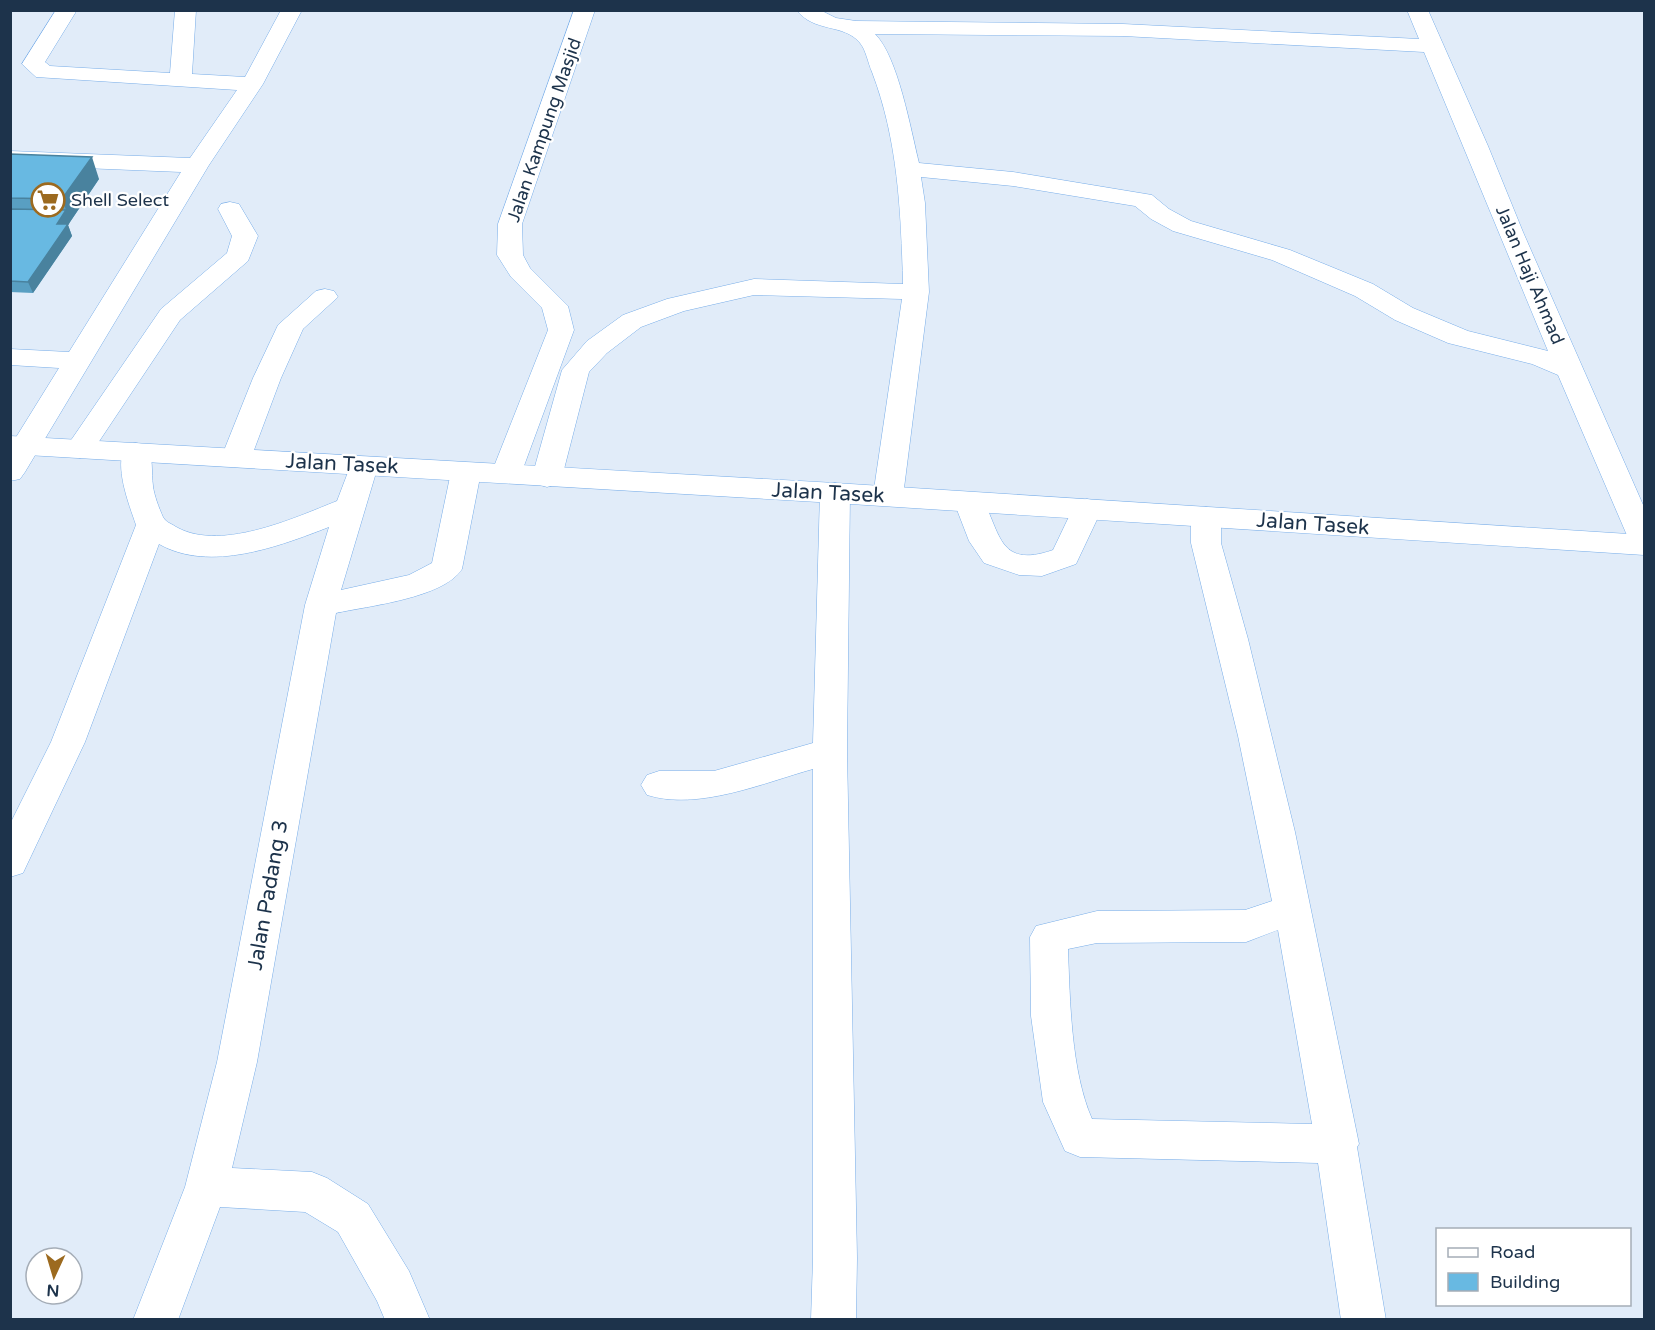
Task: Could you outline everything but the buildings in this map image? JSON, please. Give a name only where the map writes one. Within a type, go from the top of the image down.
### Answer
[{"type":"street","points":[[67,10],[33,64],[44,72],[252,84]]},
{"type":"street","points":[[180,81],[186,10]]},
{"type":"street","points":[[10,472],[18,446],[78,361],[197,165],[252,84],[292,10]]},
{"type":"street","name":"Jalan Kampung Masjid","points":[[506,474],[561,330],[555,306],[519,272],[510,255],[510,224],[585,10]]},
{"type":"street","points":[[807,10],[813,16],[831,25],[855,27],[1069,20],[1433,46]]},
{"type":"street","name":"Jalan Haji Ahmad","points":[[1418,10],[1510,232],[1644,540]]},
{"type":"street","points":[[855,27],[871,42],[892,95],[913,203],[916,291],[888,496]]},
{"type":"street","points":[[10,158],[197,165]]},
{"type":"street","points":[[908,169],[1013,179],[1143,200],[1160,214],[1182,226],[1281,255],[1364,290],[1404,314],[1458,337],[1542,358],[1571,370]]},
{"type":"street","points":[[80,449],[170,315],[238,256],[245,236],[230,208]]},
{"type":"street","points":[[546,477],[576,370],[597,347],[632,321],[676,305],[754,287],[916,291]]},
{"type":"street","points":[[236,458],[267,378],[291,326],[326,297]]},
{"type":"street","points":[[10,357],[78,361]]},
{"type":"street","name":"Jalan Tasek","points":[[18,446],[888,496],[1644,545]]},
{"type":"street","points":[[10,863],[68,742],[151,525],[138,488],[136,452]]},
{"type":"street","name":"Jalan Padang 3","points":[[155,1320],[206,1187],[237,1062],[321,605],[363,466]]},
{"type":"street","points":[[321,605],[418,584],[446,568],[466,471]]},
{"type":"street","points":[[833,1320],[835,1258],[830,751],[835,493]]},
{"type":"street","points":[[969,502],[984,541],[995,556],[1019,564],[1042,566],[1065,557],[1087,509]]},
{"type":"street","points":[[151,525],[182,543],[228,545],[279,534],[351,507]]},
{"type":"street","points":[[1206,517],[1206,543],[1263,766],[1309,982],[1338,1144],[1364,1320]]},
{"type":"street","points":[[659,785],[714,784],[830,751]]},
{"type":"street","points":[[1293,909],[1246,926],[1098,927],[1049,937],[1051,1016],[1064,1102],[1080,1138],[1338,1144]]},
{"type":"street","points":[[206,1187],[312,1192],[353,1218],[393,1286],[408,1320]]},
{"type":"place","name":"Shell Select","points":[[48,200]]}]
